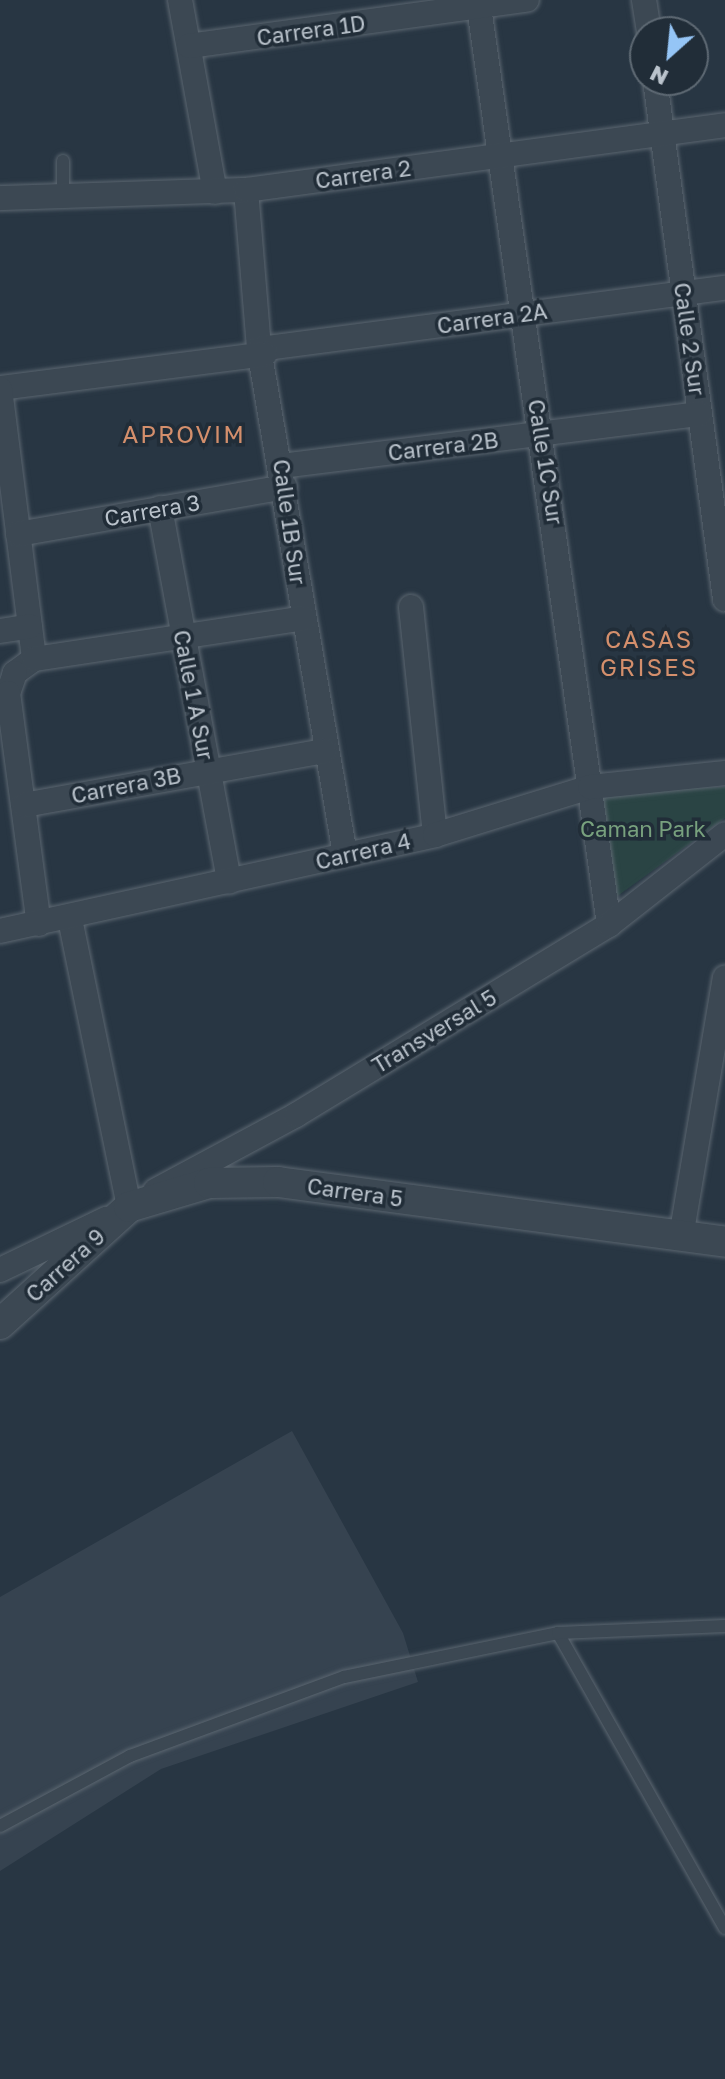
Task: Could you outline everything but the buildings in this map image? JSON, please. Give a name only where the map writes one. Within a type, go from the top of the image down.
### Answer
[{"type":"street","points":[[180,0],[215,192]]},
{"type":"street","name":"Carrera 1D","points":[[189,46],[478,3],[527,0]]},
{"type":"street","name":"Calle 1C Sur","points":[[478,3],[501,155],[520,314],[544,434],[609,925]]},
{"type":"street","name":"Calle 2 Sur","points":[[657,96],[700,414],[715,446],[725,593]]},
{"type":"street","name":"Carrera 2","points":[[0,198],[246,190],[725,125]]},
{"type":"street","name":"Calle 1B Sur","points":[[246,190],[262,351],[324,751],[345,855]]},
{"type":"street","name":"Carrera 2A","points":[[0,389],[520,314],[725,288]]},
{"type":"street","points":[[0,389],[34,659]]},
{"type":"street","name":"Carrera 2B","points":[[283,477],[544,434],[700,414]]},
{"type":"street","name":"Carrera 3","points":[[18,534],[160,508],[283,477]]},
{"type":"street","name":"Calle 1 A Sur","points":[[160,508],[229,882]]},
{"type":"street","points":[[411,607],[435,835]]},
{"type":"street","points":[[39,924],[8,693],[15,673],[34,659],[182,633],[304,618]]},
{"type":"street","points":[[0,631],[30,626]]},
{"type":"street","name":"Carrera 3B","points":[[24,805],[209,769],[324,751]]},
{"type":"street","name":"Carrera 4","points":[[0,931],[70,919],[435,835],[590,787],[725,773]]},
{"type":"street","name":"Transversal 5","points":[[129,1207],[296,1115],[609,925],[725,834]]},
{"type":"street","points":[[70,919],[129,1207]]},
{"type":"street","points":[[681,1237],[725,978]]},
{"type":"street","name":"Carrera 5","points":[[0,1270],[129,1207],[209,1183],[278,1182],[725,1242]]},
{"type":"street","name":"Carrera 9","points":[[0,1324],[129,1207]]},
{"type":"lane","points":[[63,161],[63,194]]},
{"type":"lane","points":[[0,1826],[130,1756],[344,1677],[558,1633],[725,1626]]},
{"type":"lane","points":[[558,1633],[725,1928]]},
{"type":"shaded area","points":[[292,1431],[403,1633],[418,1682],[161,1769],[0,1871],[0,1597]]},
{"type":"green space","name":"Caman Park","points":[[725,787],[725,818],[612,900],[598,790]]},
{"type":"district","name":"APROVIM","points":[[184,434]]},
{"type":"district","name":"CASAS GRISES","points":[[649,653]]}]
